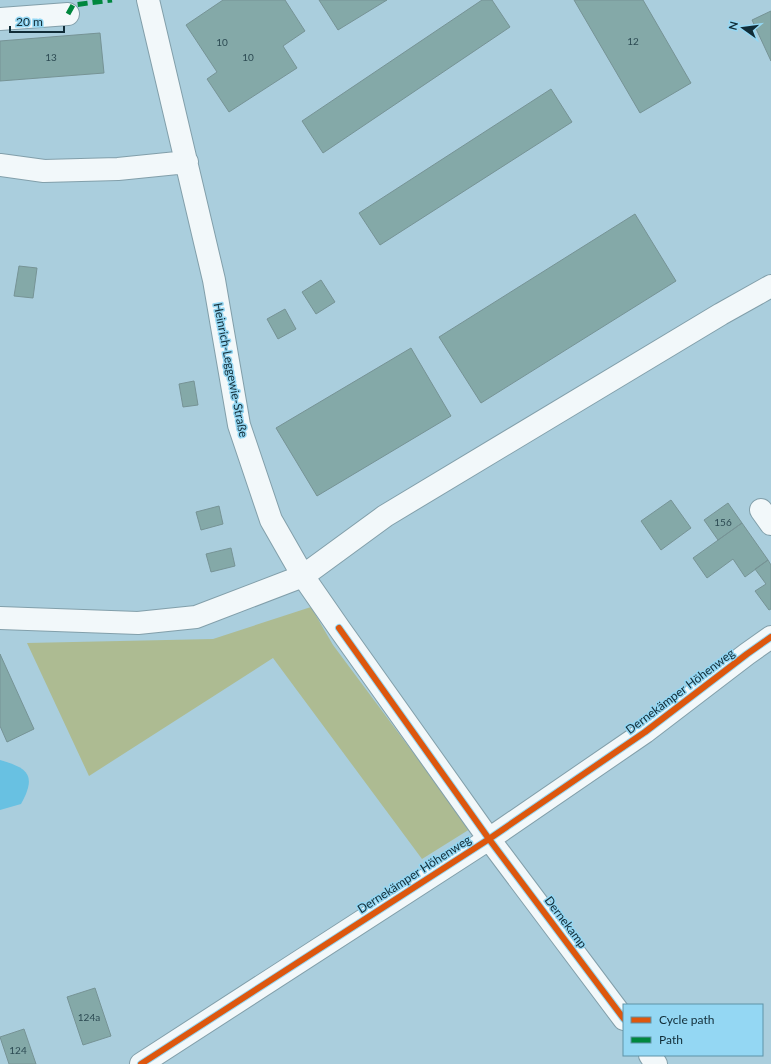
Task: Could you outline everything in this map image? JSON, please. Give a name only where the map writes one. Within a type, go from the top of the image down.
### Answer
[{"type":"street","name":"Heinrich-Leggewie-Straße","points":[[148,0],[214,280],[239,425],[271,520],[303,576],[339,628]]},
{"type":"street","points":[[0,19],[68,14]]},
{"type":"street","points":[[0,165],[44,171],[118,170],[187,162]]},
{"type":"street","points":[[0,618],[138,623],[196,617],[303,576],[384,516],[721,314],[771,286]]},
{"type":"street","name":"Dernekamp","points":[[339,628],[489,839],[623,1018]]},
{"type":"street","name":"Dernekämper Höhenweg","points":[[141,1064],[489,839],[645,732],[771,637]]},
{"type":"green space","points":[[311,607],[333,645],[470,829],[422,859],[273,658],[89,776],[27,643],[213,639]]},
{"type":"water","points":[[0,760],[17,766],[27,774],[29,779],[26,794],[21,804],[0,810]]},
{"type":"building","points":[[223,0],[285,0],[305,31],[283,46],[297,68],[229,112],[207,79],[217,72],[186,25]]},
{"type":"building","points":[[319,0],[387,0],[338,30]]},
{"type":"building","points":[[482,0],[492,0],[510,27],[323,153],[302,121]]},
{"type":"building","points":[[574,0],[643,0],[691,83],[640,113]]},
{"type":"building","points":[[771,11],[771,61],[752,20]]},
{"type":"building","points":[[100,33],[104,73],[0,81],[0,41]]},
{"type":"building","points":[[551,89],[572,122],[380,245],[359,213]]},
{"type":"building","points":[[635,214],[676,281],[481,403],[439,337]]},
{"type":"building","points":[[19,266],[37,268],[33,298],[14,296]]},
{"type":"building","points":[[321,280],[335,302],[316,314],[302,292]]},
{"type":"building","points":[[285,309],[296,329],[278,339],[267,319]]},
{"type":"building","points":[[411,348],[451,416],[317,496],[276,428]]},
{"type":"building","points":[[194,381],[198,405],[183,407],[179,384]]},
{"type":"building","points":[[671,500],[691,528],[661,550],[641,521]]},
{"type":"building","points":[[728,503],[742,523],[718,540],[704,520]]},
{"type":"building","points":[[219,506],[223,524],[201,530],[196,512]]},
{"type":"building","points":[[742,523],[768,560],[745,577],[733,559],[707,578],[693,558]]},
{"type":"building","points":[[231,548],[235,566],[211,572],[206,554]]},
{"type":"building","points":[[768,560],[771,565],[771,609],[769,610],[755,591],[766,584],[755,569]]},
{"type":"building","points":[[0,654],[34,729],[7,742],[0,726]]},
{"type":"building","points":[[95,988],[111,1036],[83,1045],[67,997]]},
{"type":"building","points":[[24,1029],[36,1064],[9,1064],[0,1037]]},
{"type":"marked path","points":[[68,14],[73,5],[112,0]]},
{"type":"cycle path","points":[[339,628],[489,839],[623,1018]]},
{"type":"cycle path","points":[[141,1064],[489,839],[645,732],[771,637]]}]
